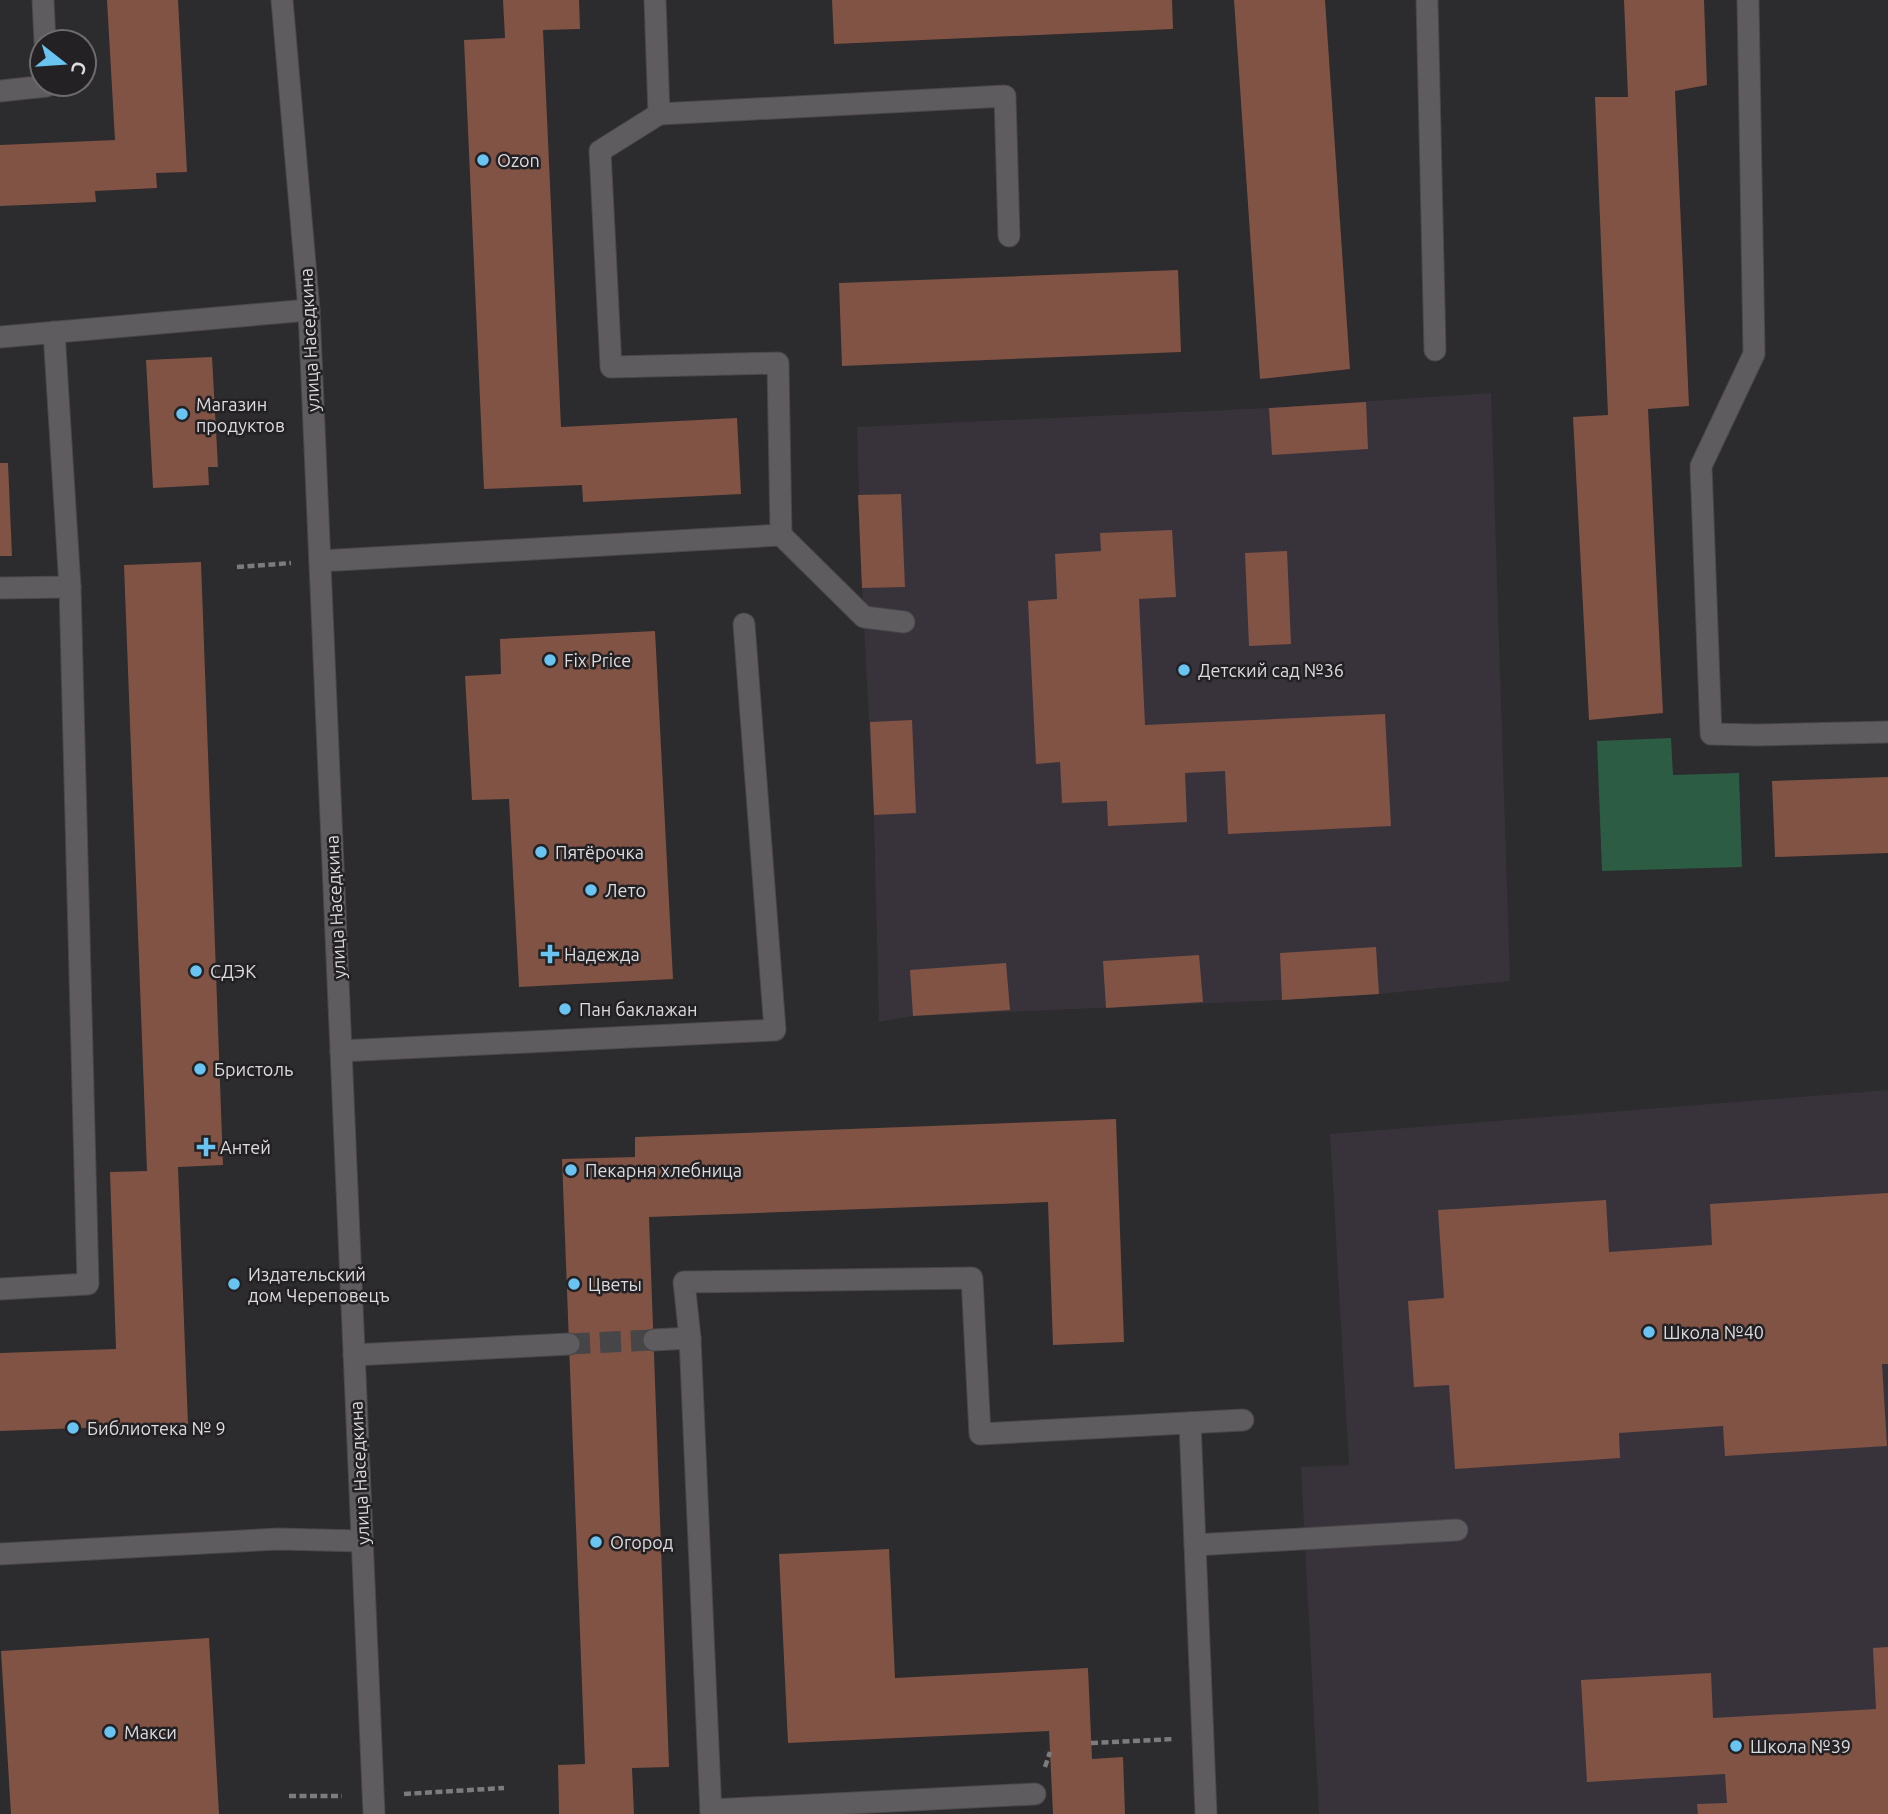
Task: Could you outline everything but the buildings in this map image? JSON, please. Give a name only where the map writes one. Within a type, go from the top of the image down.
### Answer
[{"type":"street","points":[[43,0],[44,28]]},
{"type":"street","name":"улица Наседкина","points":[[282,0],[309,310],[374,1814]]},
{"type":"street","points":[[655,0],[659,114]]},
{"type":"street","points":[[1427,0],[1435,350]]},
{"type":"street","points":[[1748,0],[1754,354],[1701,466],[1711,734],[1888,732]]},
{"type":"street","points":[[0,90],[28,88]]},
{"type":"street","points":[[904,622],[864,617],[781,535],[778,363],[611,367],[600,151],[659,114],[1005,96],[1009,236]]},
{"type":"street","points":[[0,337],[309,310]]},
{"type":"street","points":[[0,1289],[88,1284],[70,587],[54,332]]},
{"type":"street","points":[[320,561],[781,535]]},
{"type":"street","points":[[0,587],[70,587]]},
{"type":"street","points":[[341,1051],[775,1030],[744,624]]},
{"type":"street","points":[[1035,1794],[711,1812],[690,1338],[684,1282],[972,1278],[980,1434],[1243,1420]]},
{"type":"street","points":[[654,1340],[690,1338]]},
{"type":"street","points":[[354,1355],[569,1344]]},
{"type":"street","points":[[1190,1423],[1206,1814]]},
{"type":"street","points":[[1195,1545],[1457,1530]]},
{"type":"street","points":[[0,1554],[278,1539],[362,1541]]},
{"type":"path","points":[[237,567],[320,561]]},
{"type":"path","points":[[1091,1743],[1203,1738]]},
{"type":"shaded area","name":"Детский сад №36","points":[[1491,393],[1510,981],[1379,994],[913,1016],[879,1022],[874,815],[857,427],[1269,408]]},
{"type":"shaded area","points":[[1888,1090],[1888,1814],[1319,1814],[1301,1467],[1349,1465],[1330,1134]]},
{"type":"green space","points":[[1671,738],[1673,775],[1739,773],[1742,867],[1602,871],[1597,741]]},
{"type":"tunnel","points":[[569,1344],[654,1340]]},
{"type":"place","name":"Ozon","points":[[483,160]]},
{"type":"place","name":"Магазин продуктов","points":[[182,414]]},
{"type":"place","name":"Fix Price","points":[[550,660]]},
{"type":"place","name":"Детский сад №36","points":[[1184,670]]},
{"type":"place","name":"Пятёрочка","points":[[541,852]]},
{"type":"place","name":"Лето","points":[[591,890]]},
{"type":"place","name":"Надежда","points":[[550,954]]},
{"type":"place","name":"СДЭК","points":[[196,971]]},
{"type":"place","name":"Пан баклажан","points":[[565,1009]]},
{"type":"place","name":"Бристоль","points":[[200,1069]]},
{"type":"place","name":"Антей","points":[[206,1147]]},
{"type":"place","name":"Пекарня хлебница","points":[[571,1170]]},
{"type":"place","name":"Издательский дом Череповецъ","points":[[234,1284]]},
{"type":"place","name":"Цветы","points":[[574,1284]]},
{"type":"place","name":"Школа №40","points":[[1649,1332]]},
{"type":"place","name":"Библиотека № 9","points":[[73,1428]]},
{"type":"place","name":"Огород","points":[[596,1542]]},
{"type":"place","name":"Макси","points":[[110,1732]]},
{"type":"place","name":"Школа №39","points":[[1736,1746]]}]
